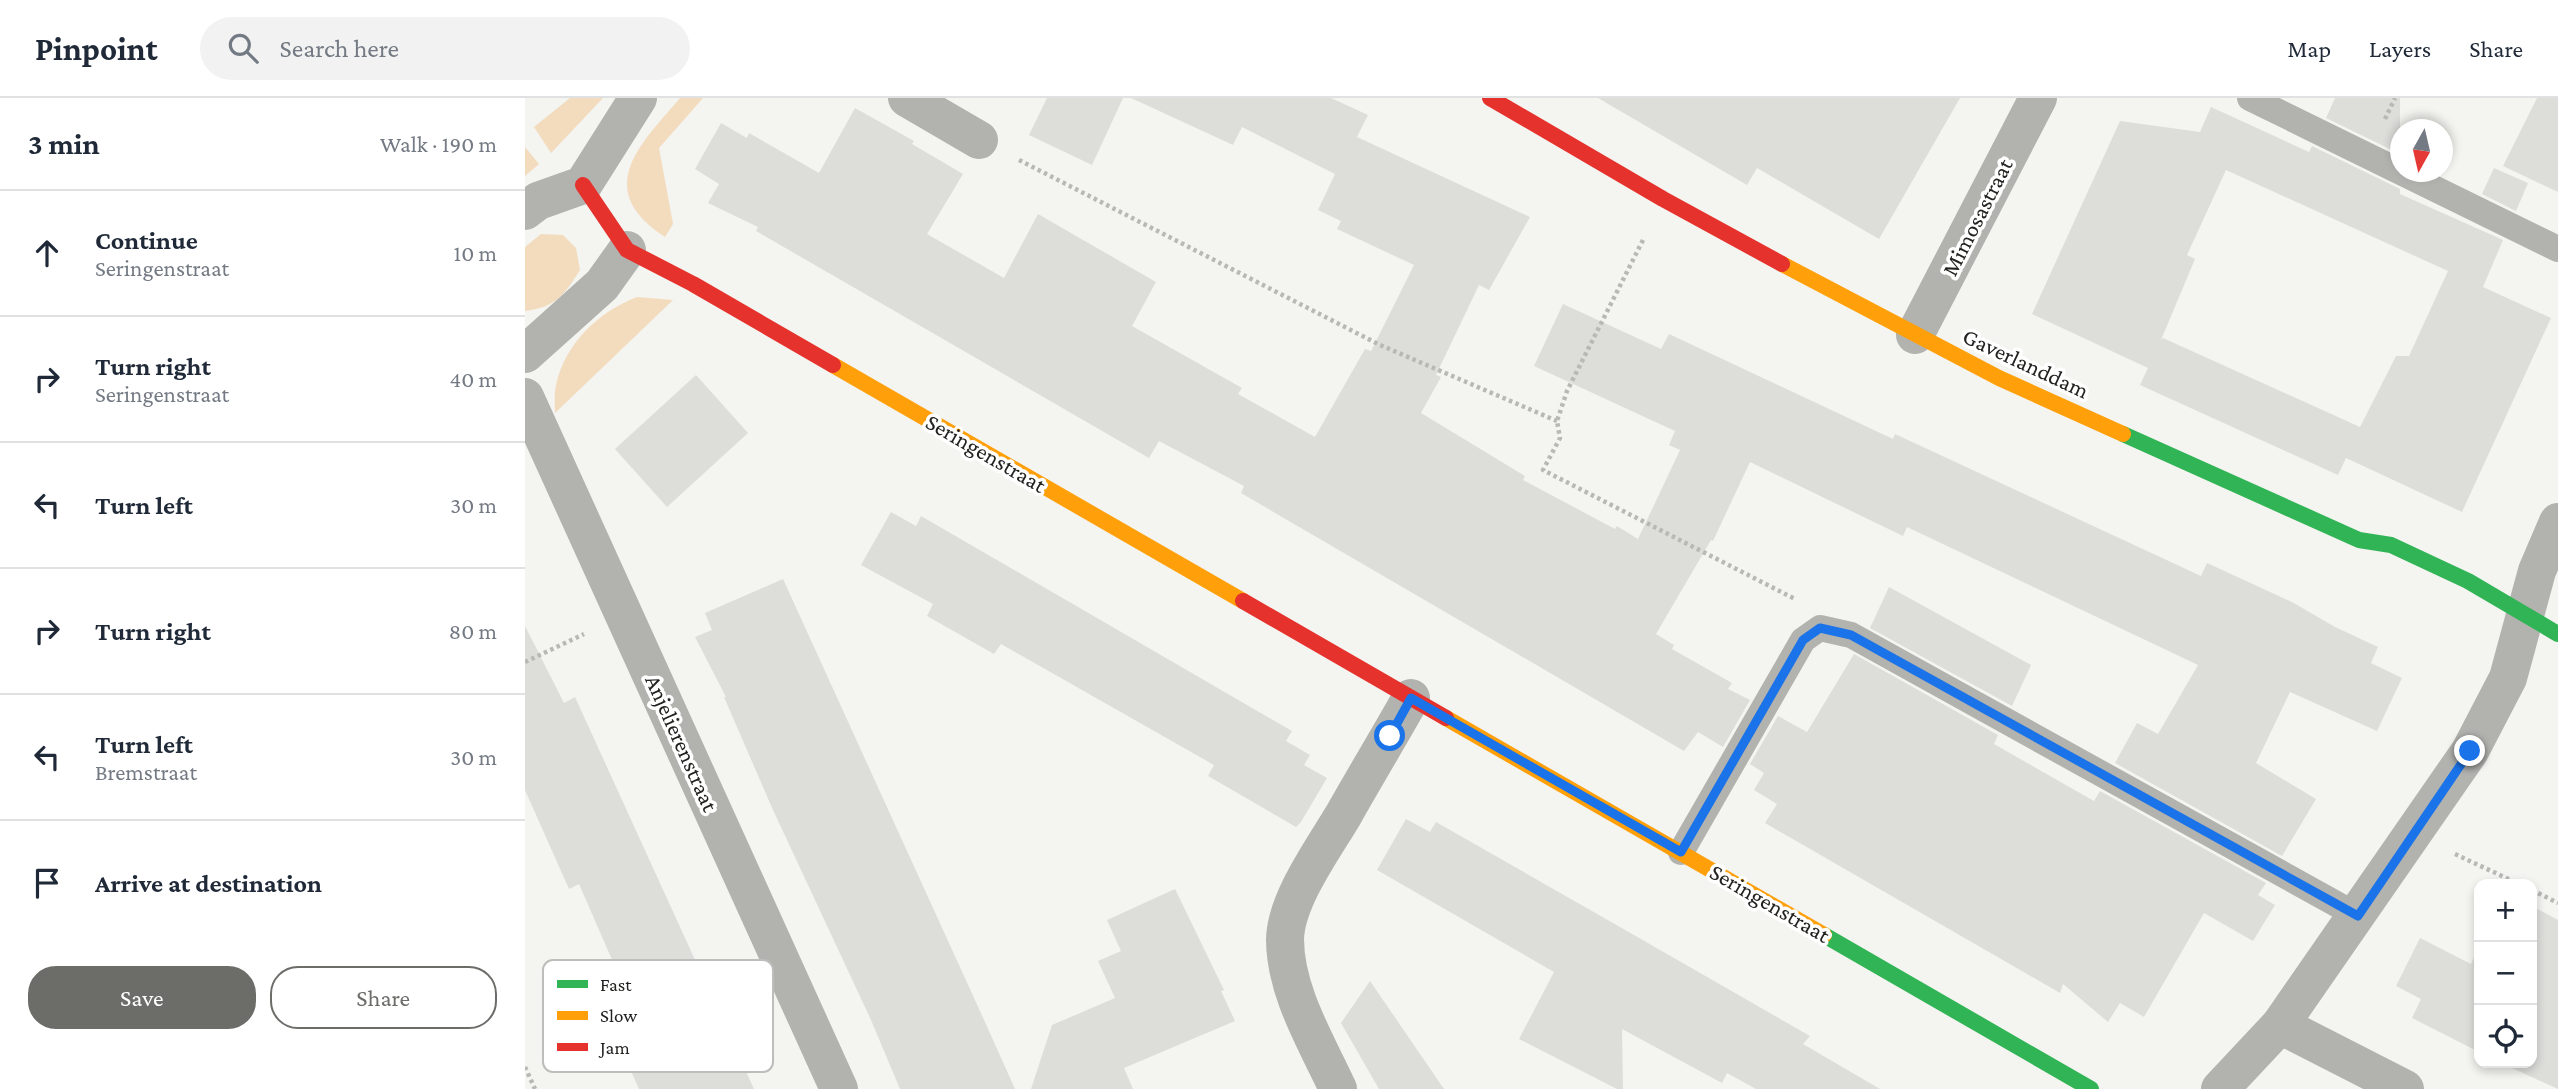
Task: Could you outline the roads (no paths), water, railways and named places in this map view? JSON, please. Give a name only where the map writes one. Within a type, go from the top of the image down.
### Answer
[{"type":"street","points":[[525,211],[538,201],[583,185],[638,98]]},
{"type":"street","points":[[907,98],[979,139]]},
{"type":"street","name":"Gaverlanddam","points":[[1490,98],[1663,199],[1915,335],[2012,383],[2359,540],[2391,545],[2468,581],[2558,634]]},
{"type":"street","name":"Mimosastraat","points":[[1915,335],[2038,98]]},
{"type":"street","name":"Seringenstraat","points":[[583,185],[627,250],[693,284],[2091,1089]]},
{"type":"street","points":[[525,354],[602,285],[627,250]]},
{"type":"street","name":"Anjelierenstraat","points":[[525,397],[839,1089]]},
{"type":"street","points":[[2220,1089],[2280,1025],[2470,751],[2508,678],[2537,571],[2558,522]]},
{"type":"street","points":[[1338,1089],[1300,1006],[1289,972],[1285,937],[1293,907],[1308,874],[1411,698]]},
{"type":"street","points":[[2280,1025],[2405,1089]]},
{"type":"lane","points":[[2250,98],[2558,248]]},
{"type":"lane","points":[[1681,852],[1803,640],[1820,628],[1851,635],[2358,916]]}]
